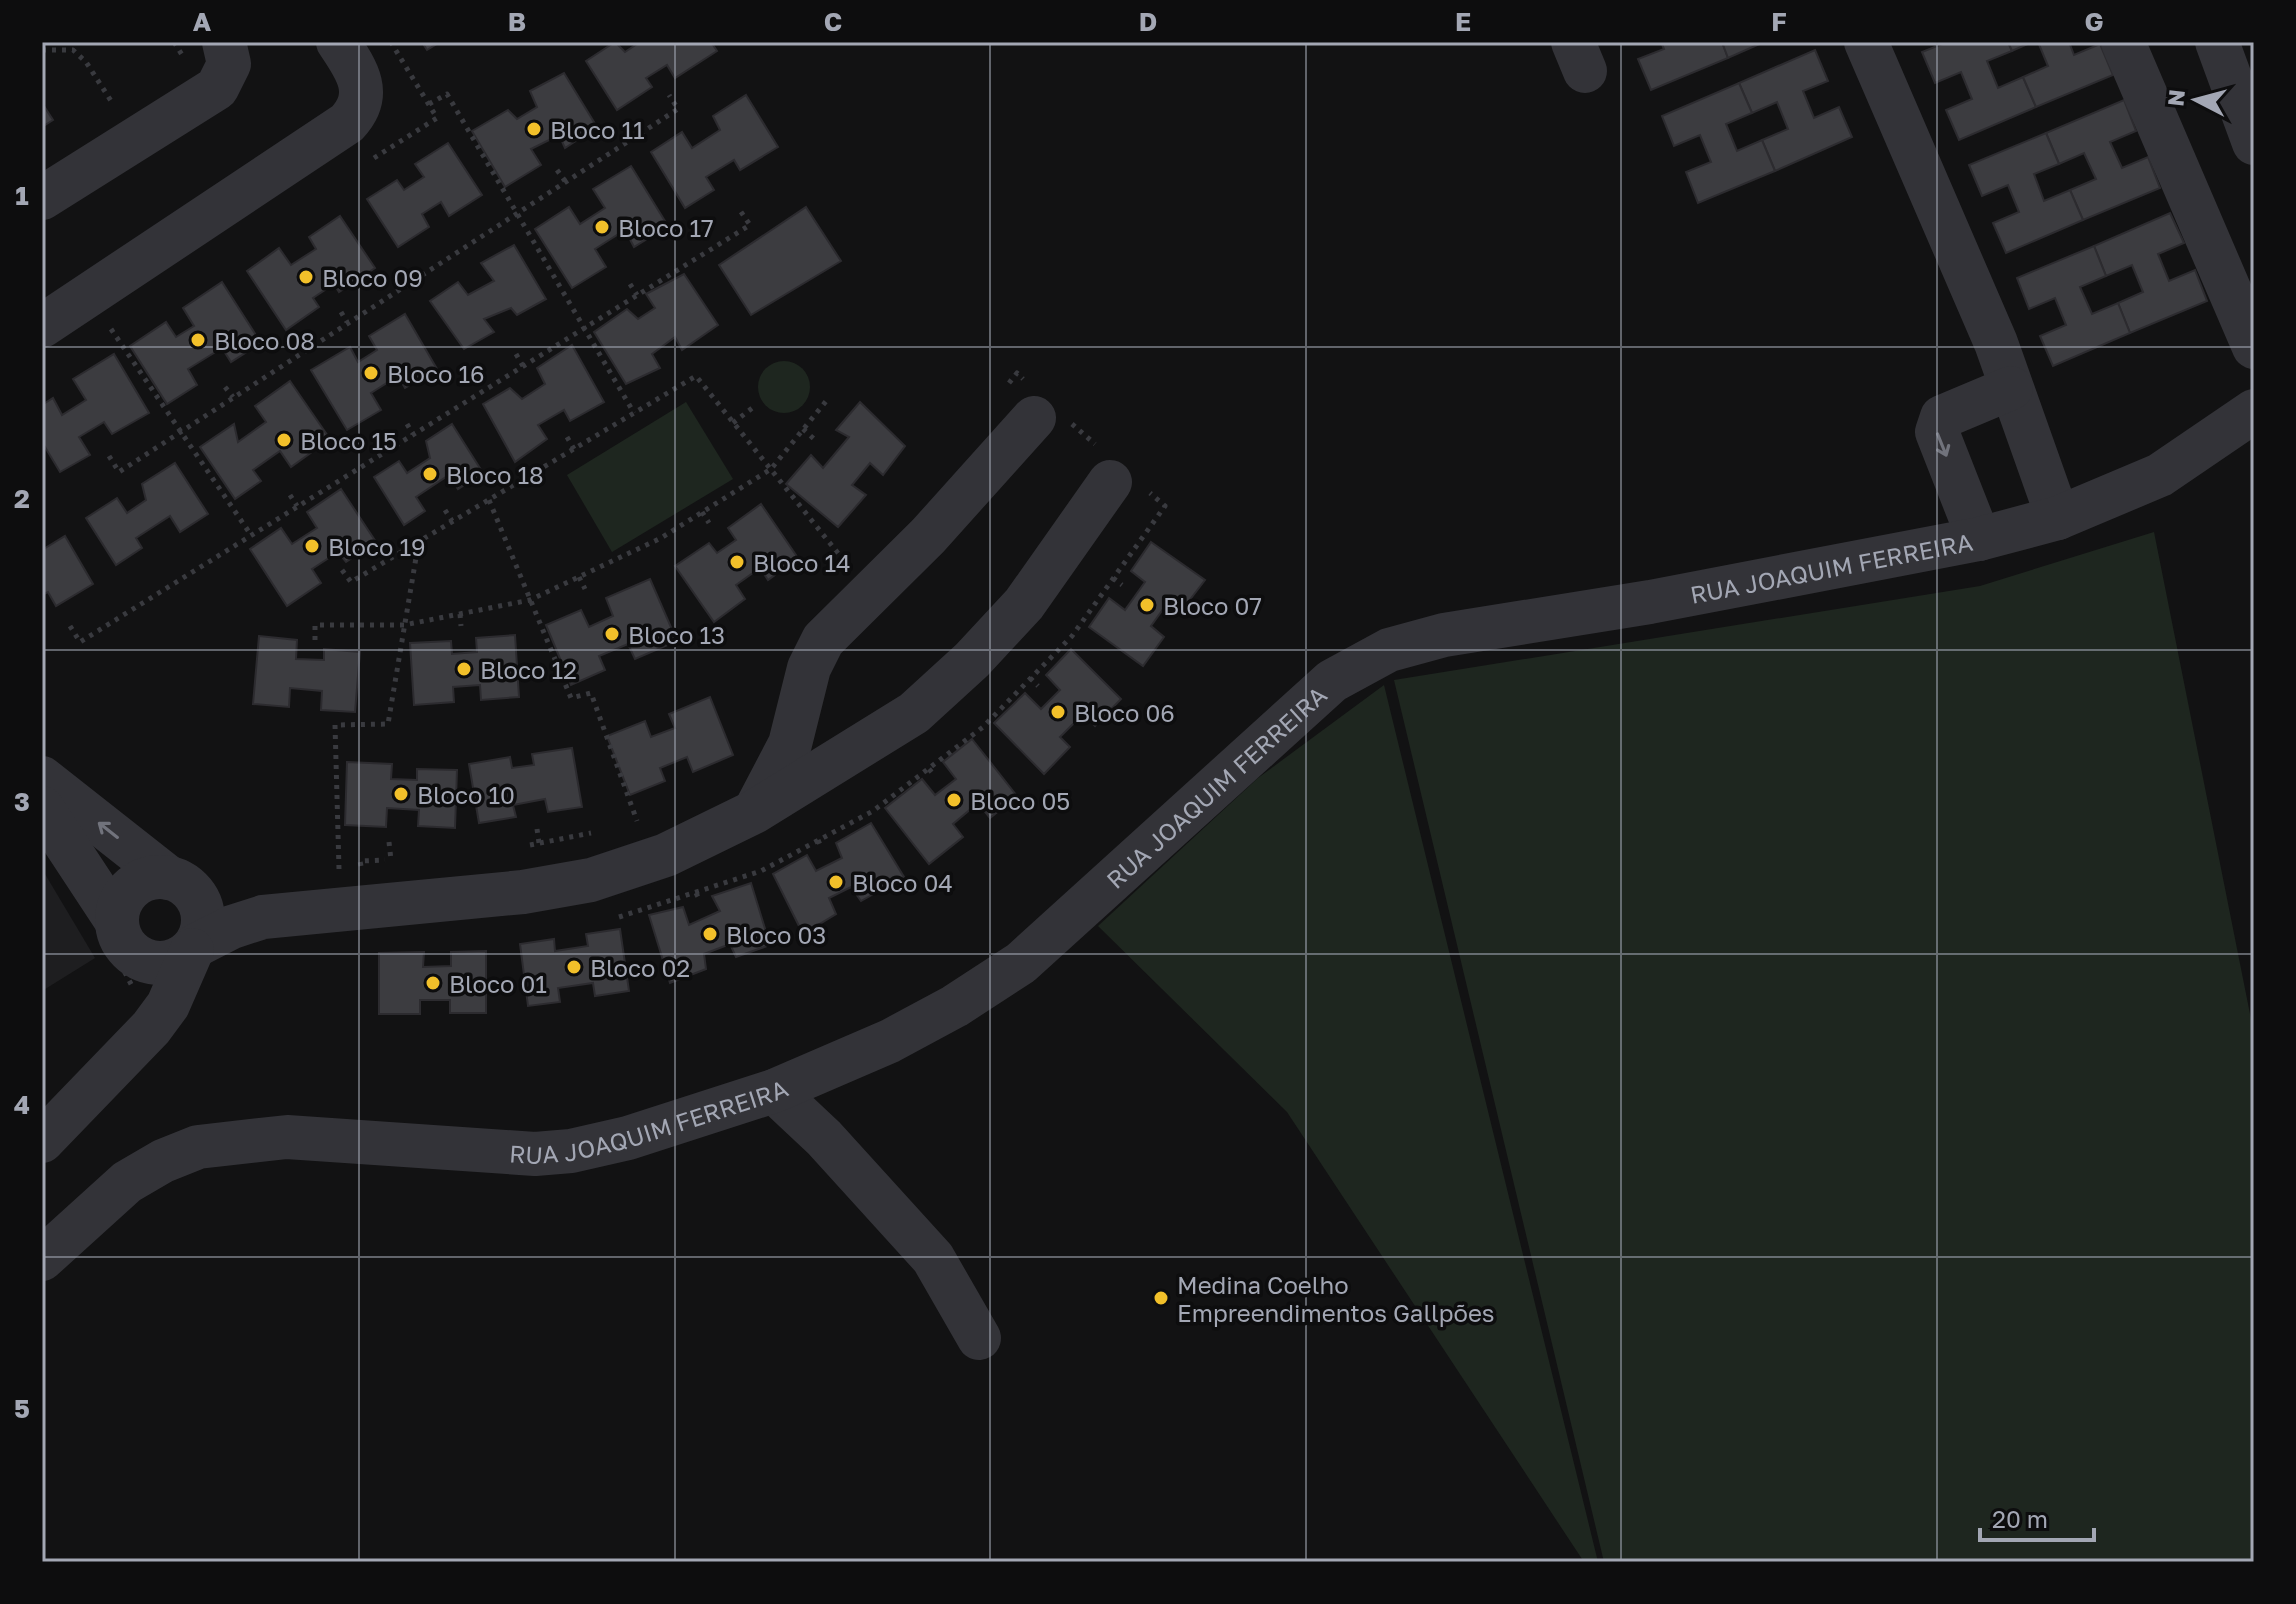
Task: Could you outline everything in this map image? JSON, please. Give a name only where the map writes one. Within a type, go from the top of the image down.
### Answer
[{"type":"street","points":[[42,198],[217,88],[226,76],[229,64],[224,42]]},
{"type":"street","points":[[42,326],[347,123],[357,111],[363,94],[359,73],[338,42]]},
{"type":"street","points":[[1866,42],[1996,343],[2058,518]]},
{"type":"street","points":[[2123,42],[2254,347]]},
{"type":"street","points":[[2217,42],[2254,143]]},
{"type":"street","points":[[1979,539],[1937,432],[1937,424],[1942,417],[2011,388]]},
{"type":"street","name":"RUA JOAQUIM FERREIRA","points":[[42,1259],[127,1182],[198,1147],[287,1137],[535,1154],[571,1151],[628,1138],[774,1091],[890,1041],[955,1006],[1021,963],[1332,681],[1389,650],[1444,635],[1650,602],[1979,539],[2058,518],[2160,475],[2254,411]]},
{"type":"street","points":[[754,812],[790,744],[809,668],[823,640],[928,536],[1034,418]]},
{"type":"street","points":[[131,971],[168,963],[232,927],[263,917],[523,892],[591,880],[666,855],[754,812],[914,713],[972,660],[1024,604],[1110,482]]},
{"type":"street","points":[[42,778],[183,888],[203,925],[168,1005],[131,971],[42,808]]},
{"type":"street","points":[[42,1141],[131,971],[121,901],[129,889],[155,877],[225,909],[263,917]]},
{"type":"street","points":[[774,1091],[824,1138],[933,1258],[979,1338]]},
{"type":"path","points":[[42,50],[73,50],[86,62],[113,104]]},
{"type":"path","points":[[429,104],[447,94],[634,413]]},
{"type":"path","points":[[109,456],[119,472],[678,109],[669,95]]},
{"type":"path","points":[[557,170],[565,181]]},
{"type":"path","points":[[70,626],[80,642],[750,225],[739,209]]},
{"type":"path","points":[[451,241],[457,250]]},
{"type":"path","points":[[630,284],[637,295]]},
{"type":"path","points":[[341,312],[347,322]]},
{"type":"path","points":[[109,325],[251,535]]},
{"type":"path","points":[[516,354],[523,366]]},
{"type":"path","points":[[342,570],[351,582],[696,376],[850,569]]},
{"type":"path","points":[[225,387],[233,397]]},
{"type":"path","points":[[315,640],[315,625],[404,625],[530,600],[661,538],[771,469],[827,400]]},
{"type":"path","points":[[733,423],[756,405]]},
{"type":"path","points":[[407,424],[413,434]]},
{"type":"path","points":[[803,429],[814,439]]},
{"type":"path","points":[[567,437],[574,449]]},
{"type":"path","points":[[290,495],[297,506]]},
{"type":"path","points":[[489,500],[571,698],[591,693],[638,824]]},
{"type":"path","points":[[445,510],[452,521]]},
{"type":"path","points":[[702,512],[709,523]]},
{"type":"path","points":[[339,871],[335,725],[388,724],[419,540]]},
{"type":"path","points":[[579,577],[585,589]]},
{"type":"path","points":[[1113,578],[1122,585]]},
{"type":"path","points":[[460,614],[461,626]]},
{"type":"path","points":[[1030,678],[1038,686]]},
{"type":"path","points":[[929,769],[935,776]]},
{"type":"path","points":[[537,829],[539,843]]},
{"type":"path","points":[[818,840],[822,849]]},
{"type":"path","points":[[389,842],[391,860]]},
{"type":"path","points":[[696,893],[700,901]]},
{"type":"shaded area","points":[[784,361],[803,368],[810,387],[803,406],[784,413],[765,406],[758,387],[765,368]]},
{"type":"shaded area","points":[[686,402],[733,479],[612,552],[567,475]]},
{"type":"shaded area","points":[[2154,532],[2254,1034],[2254,1562],[1604,1562],[1394,680],[1980,586]]},
{"type":"shaded area","points":[[1384,685],[1598,1562],[1584,1562],[1287,1112],[1098,926],[1258,778]]},
{"type":"shaded area","points":[[42,869],[95,958],[42,991]]},
{"type":"building","points":[[422,42],[440,42],[427,50]]},
{"type":"building","points":[[615,42],[625,52],[640,42],[711,42],[717,51],[675,78],[667,65],[646,78],[652,87],[617,110],[586,61]]},
{"type":"building","points":[[1661,42],[1722,42],[1728,58],[1651,90],[1638,59],[1664,49]]},
{"type":"building","points":[[1722,42],[1764,42],[1728,58]]},
{"type":"building","points":[[1947,42],[2008,42],[2012,51],[1987,61],[1998,88],[2023,77],[2036,107],[1959,140],[1946,110],[1972,99],[1961,72],[1935,83],[1922,52]]},
{"type":"building","points":[[2008,42],[2032,42],[2012,51]]},
{"type":"building","points":[[2038,42],[2069,42],[2074,55],[2100,44],[2113,75],[2036,107],[2023,77],[2048,66]]},
{"type":"building","points":[[1815,50],[1828,81],[1803,91],[1814,118],[1839,107],[1852,137],[1775,171],[1762,140],[1788,129],[1777,102],[1752,113],[1739,83]]},
{"type":"building","name":"Bloco 11","points":[[564,73],[597,127],[565,148],[559,135],[531,149],[541,165],[505,187],[472,131],[508,110],[517,119],[537,107],[530,91]]},
{"type":"building","points":[[1739,83],[1752,113],[1726,124],[1737,151],[1762,140],[1775,171],[1698,203],[1686,172],[1711,162],[1700,135],[1674,146],[1662,116]]},
{"type":"building","points":[[746,95],[778,147],[740,170],[734,160],[706,177],[714,190],[685,208],[651,152],[682,132],[692,148],[720,130],[713,116]]},
{"type":"building","points":[[2124,100],[2136,131],[2110,142],[2122,168],[2148,157],[2160,188],[2083,220],[2070,190],[2096,179],[2084,153],[2059,164],[2046,133]]},
{"type":"building","points":[[42,103],[53,120],[42,127]]},
{"type":"building","points":[[2046,133],[2059,164],[2034,174],[2044,201],[2070,190],[2083,220],[2006,253],[1993,223],[2019,212],[2008,185],[1982,196],[1969,165]]},
{"type":"building","points":[[448,143],[482,195],[449,216],[441,202],[422,214],[429,227],[398,247],[367,199],[397,180],[404,190],[424,177],[415,164]]},
{"type":"building","name":"Bloco 17","points":[[631,166],[668,226],[634,247],[625,230],[595,249],[606,267],[572,288],[535,229],[569,207],[580,224],[605,208],[593,189]]},
{"type":"building","points":[[806,207],[841,261],[751,315],[719,265]]},
{"type":"building","points":[[2170,213],[2184,243],[2158,254],[2169,281],[2195,270],[2207,301],[2130,333],[2118,303],[2143,292],[2132,265],[2106,276],[2094,246]]},
{"type":"building","name":"Bloco 09","points":[[340,216],[375,268],[339,292],[334,284],[313,298],[319,307],[286,330],[247,271],[279,248],[291,265],[316,249],[309,237]]},
{"type":"building","points":[[514,245],[546,299],[517,315],[511,308],[484,319],[494,332],[464,349],[430,301],[458,282],[468,295],[494,281],[481,263]]},
{"type":"building","points":[[2094,246],[2106,276],[2080,287],[2092,314],[2118,303],[2130,333],[2053,366],[2040,336],[2066,325],[2055,298],[2029,309],[2017,278]]},
{"type":"building","points":[[684,274],[718,325],[682,350],[675,337],[652,354],[660,368],[626,384],[594,332],[627,309],[638,319],[655,308],[646,294]]},
{"type":"building","name":"Bloco 08","points":[[222,282],[261,343],[231,362],[222,348],[188,369],[197,385],[167,404],[130,346],[166,322],[176,337],[194,326],[183,308]]},
{"type":"building","name":"Bloco 16","points":[[405,314],[437,369],[405,388],[398,376],[371,393],[381,410],[347,430],[311,370],[350,347],[358,362],[377,350],[369,336]]},
{"type":"building","points":[[572,345],[604,402],[570,421],[564,410],[538,425],[547,439],[515,462],[483,404],[510,388],[522,399],[545,384],[537,368]]},
{"type":"building","points":[[114,354],[149,413],[112,434],[104,422],[79,437],[90,455],[60,472],[42,442],[42,405],[53,398],[62,415],[86,400],[73,379]]},
{"type":"building","name":"Bloco 15","points":[[290,381],[330,439],[291,467],[280,451],[253,470],[261,481],[235,499],[200,447],[234,424],[238,442],[266,422],[255,406]]},
{"type":"building","points":[[860,402],[905,446],[883,475],[870,463],[852,485],[866,495],[838,527],[786,484],[811,455],[823,468],[849,437],[836,430]]},
{"type":"building","name":"Bloco 18","points":[[452,424],[483,473],[458,489],[449,475],[416,497],[425,511],[404,525],[374,477],[399,461],[407,473],[430,458],[426,441]]},
{"type":"building","points":[[175,463],[208,514],[180,532],[170,516],[136,538],[142,548],[116,565],[86,518],[117,498],[127,513],[146,500],[142,484]]},
{"type":"building","name":"Bloco 19","points":[[341,489],[376,542],[346,562],[338,552],[312,569],[321,583],[287,606],[250,549],[281,528],[292,544],[317,528],[307,512]]},
{"type":"building","name":"Bloco 14","points":[[761,504],[798,558],[768,580],[760,568],[736,585],[745,599],[714,622],[675,566],[709,543],[717,553],[736,540],[728,528]]},
{"type":"building","points":[[65,536],[93,584],[56,606],[48,592],[42,595],[42,550]]},
{"type":"building","name":"Bloco 07","points":[[1151,542],[1205,580],[1182,610],[1169,601],[1151,626],[1164,637],[1143,666],[1089,627],[1109,598],[1125,610],[1145,582],[1131,571]]},
{"type":"building","name":"Bloco 13","points":[[650,579],[677,641],[635,659],[628,644],[599,656],[605,670],[571,685],[546,625],[581,610],[589,627],[613,616],[606,598]]},
{"type":"building","name":"Bloco 12","points":[[515,635],[519,697],[481,700],[480,685],[453,687],[454,702],[414,705],[410,643],[451,641],[452,654],[477,652],[476,638]]},
{"type":"building","points":[[259,636],[297,640],[296,659],[324,660],[324,649],[360,652],[355,712],[321,710],[322,691],[290,688],[289,707],[253,704]]},
{"type":"building","name":"Bloco 06","points":[[1071,649],[1121,699],[1095,726],[1083,714],[1060,737],[1070,747],[1044,774],[994,723],[1025,693],[1041,709],[1060,690],[1046,675]]},
{"type":"building","points":[[710,697],[733,755],[693,772],[687,757],[660,768],[665,781],[630,795],[607,736],[645,721],[651,737],[675,728],[669,714]]},
{"type":"building","name":"Bloco 05","points":[[972,739],[1017,796],[990,818],[978,803],[953,824],[963,837],[929,864],[885,808],[922,779],[935,795],[956,779],[943,762]]},
{"type":"building","points":[[572,748],[582,807],[548,812],[545,799],[513,805],[516,817],[479,823],[469,764],[510,757],[512,768],[534,765],[532,754]]},
{"type":"building","name":"Bloco 10","points":[[347,762],[392,764],[391,779],[417,780],[417,769],[457,770],[455,828],[418,826],[419,810],[387,808],[386,827],[345,825]]},
{"type":"building","name":"Bloco 04","points":[[871,823],[904,877],[861,901],[851,887],[829,898],[836,914],[803,934],[773,874],[807,855],[816,871],[842,858],[836,843]]},
{"type":"building","name":"Bloco 03","points":[[751,883],[770,945],[736,957],[730,944],[704,954],[706,969],[670,983],[649,915],[683,907],[689,925],[720,911],[712,896]]},
{"type":"building","name":"Bloco 02","points":[[620,929],[629,991],[595,996],[593,983],[558,988],[560,1002],[528,1006],[520,944],[554,939],[555,951],[588,946],[586,934]]},
{"type":"building","name":"Bloco 01","points":[[486,951],[486,1013],[450,1013],[450,1000],[420,1000],[420,1014],[379,1014],[379,953],[424,952],[423,967],[451,966],[451,952]]},
{"type":"place","name":"Bloco 11","points":[[534,129]]},
{"type":"place","name":"Bloco 17","points":[[602,227]]},
{"type":"place","name":"Bloco 09","points":[[306,277]]},
{"type":"place","name":"Bloco 08","points":[[198,340]]},
{"type":"place","name":"Bloco 16","points":[[371,373]]},
{"type":"place","name":"Bloco 15","points":[[284,440]]},
{"type":"place","name":"Bloco 18","points":[[430,474]]},
{"type":"place","name":"Bloco 19","points":[[312,546]]},
{"type":"place","name":"Bloco 14","points":[[737,562]]},
{"type":"place","name":"Bloco 07","points":[[1147,605]]},
{"type":"place","name":"Bloco 13","points":[[612,634]]},
{"type":"place","name":"Bloco 12","points":[[464,669]]},
{"type":"place","name":"Bloco 06","points":[[1058,712]]},
{"type":"place","name":"Bloco 10","points":[[401,794]]},
{"type":"place","name":"Bloco 05","points":[[954,800]]},
{"type":"place","name":"Bloco 04","points":[[836,882]]},
{"type":"place","name":"Bloco 03","points":[[710,934]]},
{"type":"place","name":"Bloco 02","points":[[574,967]]},
{"type":"place","name":"Bloco 01","points":[[433,983]]},
{"type":"place","name":"Medina Coelho Empreendimentos Gallpões","points":[[1161,1298]]}]
